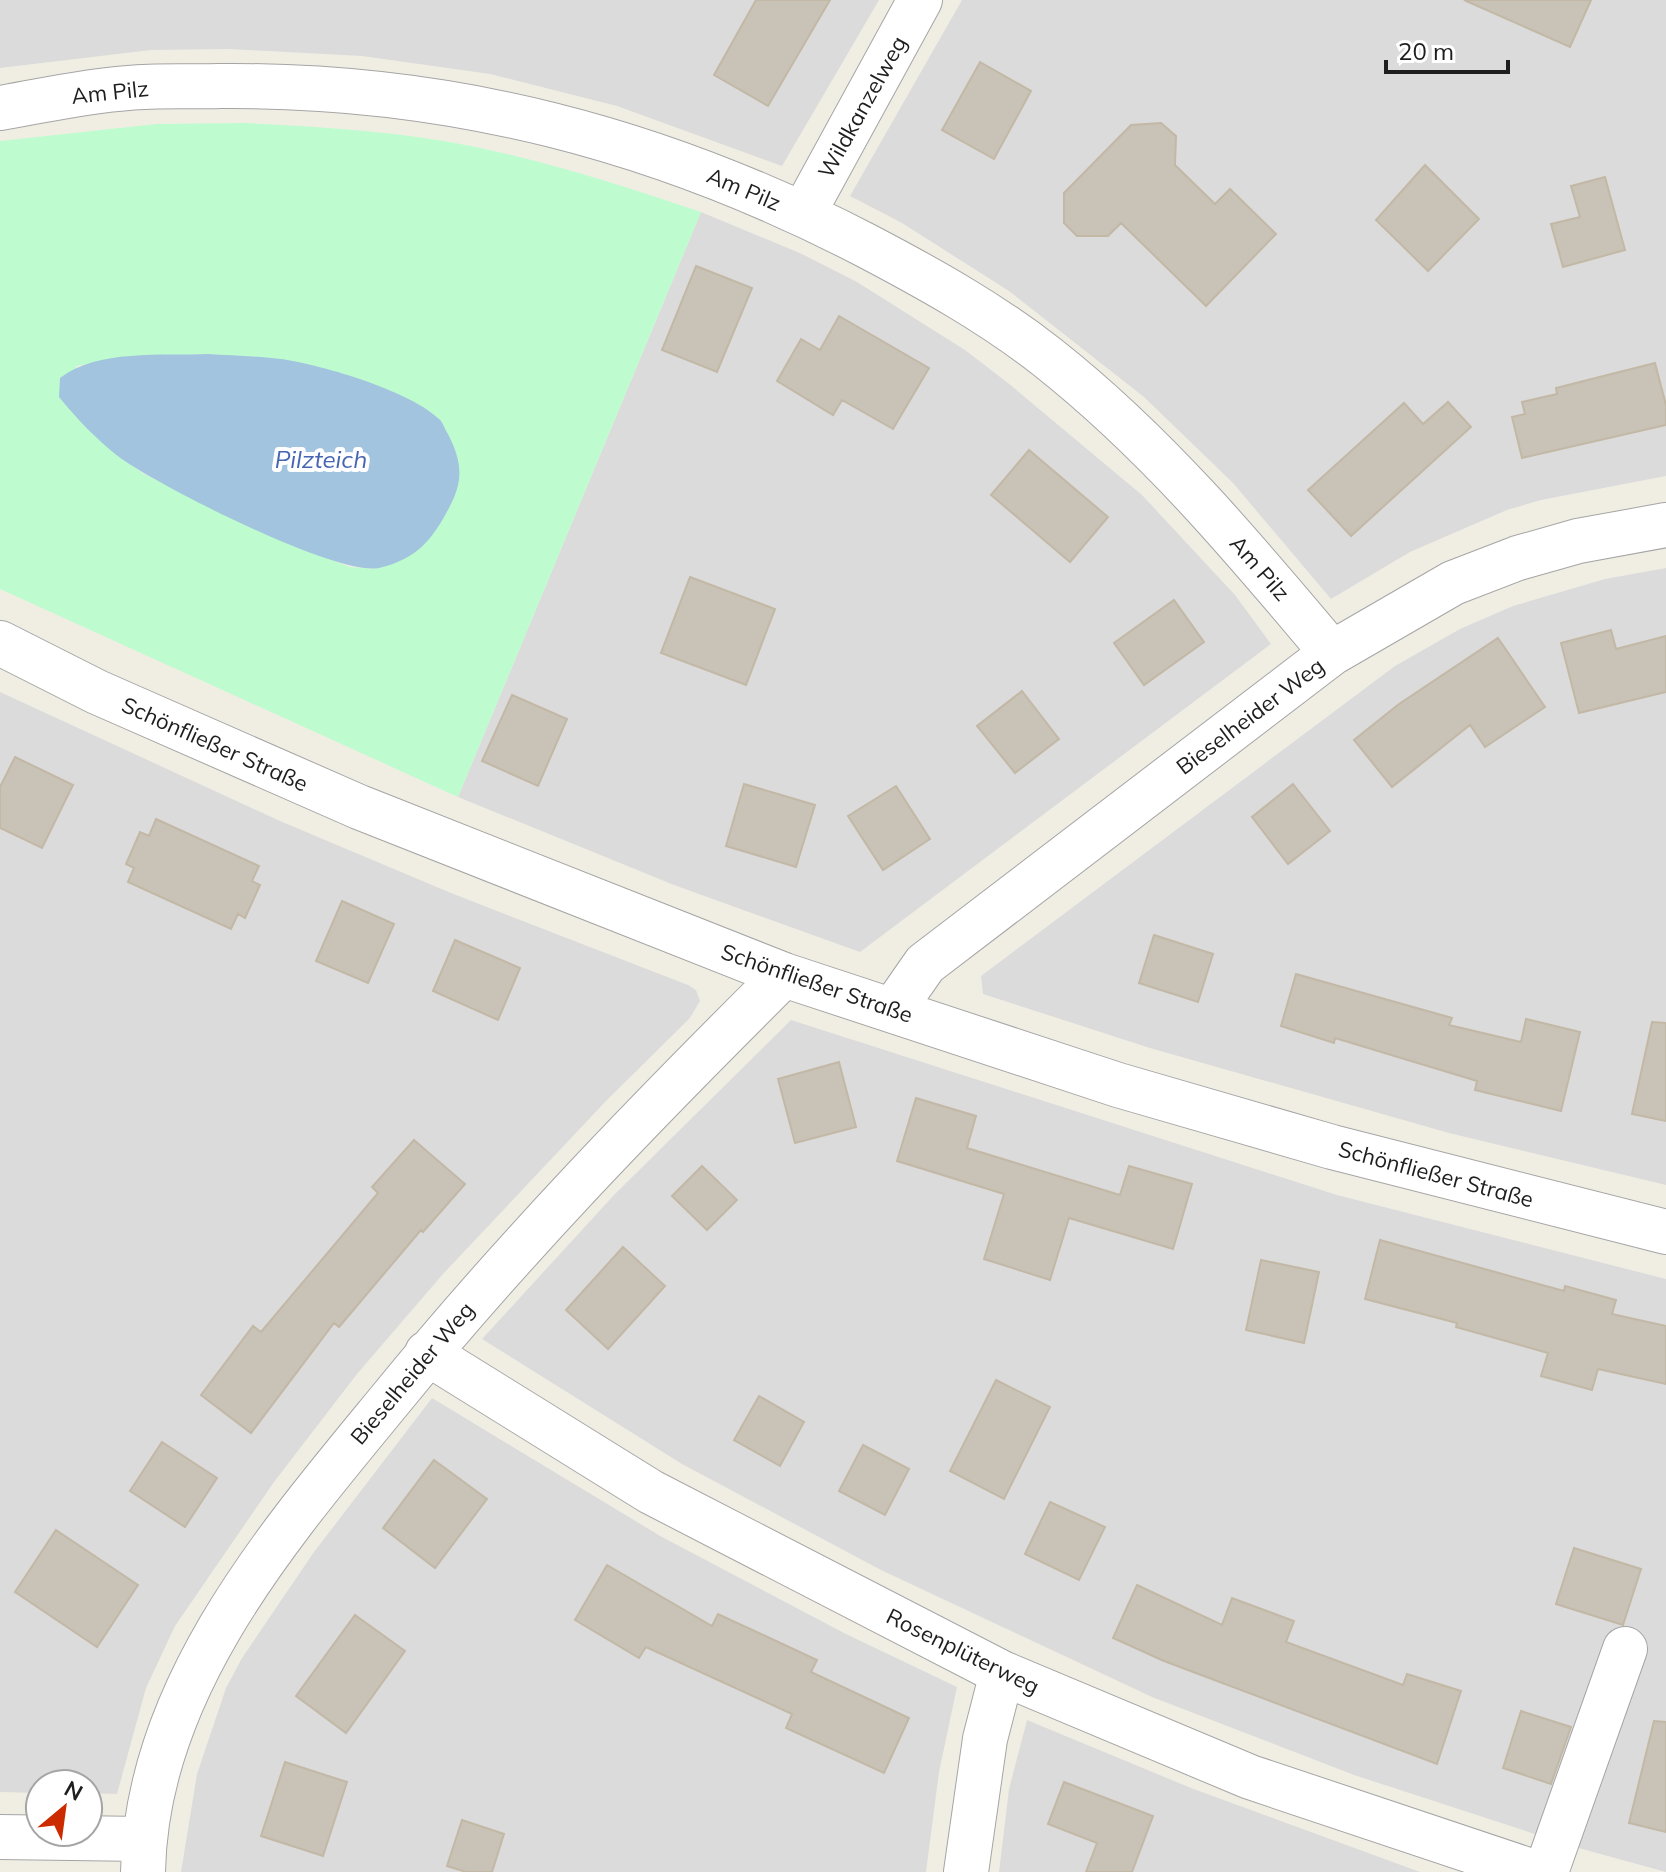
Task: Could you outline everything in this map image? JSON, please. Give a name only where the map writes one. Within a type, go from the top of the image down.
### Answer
[{"type":"street","name":"Wildkanzelweg","points":[[803,214],[920,0]]},
{"type":"street","name":"Am Pilz","points":[[0,108],[129,88],[286,86],[348,90],[545,122],[674,159],[803,214],[897,262],[976,308],[1047,357],[1161,459],[1332,653]]},
{"type":"street","name":"Bieselheider Weg","points":[[893,1010],[925,964],[1332,653],[1453,583],[1505,563],[1578,541],[1666,525]]},
{"type":"street","name":"Schönfließer Straße","points":[[0,643],[97,692],[359,807],[784,975],[1118,1085],[1332,1147],[1666,1232]]},
{"type":"street","name":"Bieselheider Weg","points":[[0,1837],[143,1856],[169,1735],[209,1646],[301,1508],[427,1353],[606,1152],[784,975]]},
{"type":"street","name":"Rosenplüterweg","points":[[427,1353],[651,1492],[1002,1673],[1250,1777],[1534,1872]]},
{"type":"street","points":[[1546,1872],[1625,1649]]},
{"type":"street","points":[[966,1872],[985,1739],[1002,1673]]},
{"type":"shaded area","points":[[0,0],[879,0],[782,166],[617,106],[490,74],[362,56],[229,49],[151,50],[0,68]]},
{"type":"shaded area","points":[[962,0],[1666,0],[1666,476],[1541,500],[1507,510],[1410,552],[1331,599],[1233,483],[1144,397],[1009,291],[902,223],[850,196]]},
{"type":"shaded area","points":[[701,212],[802,254],[857,282],[965,350],[1142,495],[1235,595],[1271,644],[860,952],[674,885],[458,797]]},
{"type":"shaded area","points":[[1666,568],[1666,1185],[1449,1133],[1150,1048],[983,994],[981,976],[1395,666],[1460,629],[1513,606],[1605,579]]},
{"type":"shaded area","points":[[0,692],[280,821],[451,893],[688,985],[696,990],[700,1001],[690,1018],[606,1101],[443,1274],[357,1374],[274,1482],[175,1626],[146,1688],[117,1794],[104,1794],[104,1768],[24,1768],[24,1793],[0,1792]]},
{"type":"shaded area","points":[[791,1020],[1337,1195],[1666,1279],[1666,1872],[1575,1847],[1354,1775],[1152,1697],[881,1570],[682,1464],[482,1339],[614,1195]]},
{"type":"shaded area","points":[[432,1398],[662,1537],[846,1634],[957,1687],[939,1772],[926,1872],[181,1872],[197,1774],[226,1688],[242,1658],[314,1552]]},
{"type":"shaded area","points":[[1027,1720],[1191,1788],[1420,1872],[999,1872],[1009,1789]]},
{"type":"green space","points":[[156,124],[301,126],[443,141],[558,167],[701,212],[458,797],[0,589],[0,141]],"holes":[[[208,354],[282,362],[326,371],[398,395],[376,569],[350,567],[267,534],[144,474],[117,455],[76,366],[123,358]]]},
{"type":"water","name":"Pilzteich","points":[[208,354],[282,359],[328,369],[391,391],[439,419],[456,453],[459,480],[449,508],[429,539],[404,559],[379,568],[357,567],[288,544],[207,507],[139,470],[103,444],[59,397],[60,378],[92,362],[131,356]]},
{"type":"building","points":[[756,0],[830,0],[768,106],[714,75]]},
{"type":"building","points":[[1464,0],[1591,0],[1570,47]]},
{"type":"building","points":[[980,62],[1031,91],[994,159],[942,130]]},
{"type":"building","points":[[1161,123],[1176,136],[1175,165],[1215,204],[1230,189],[1276,234],[1206,306],[1121,223],[1108,236],[1077,236],[1064,223],[1064,193],[1131,125]]},
{"type":"building","points":[[1425,165],[1479,219],[1428,271],[1376,220]]},
{"type":"building","points":[[1605,177],[1625,250],[1563,267],[1551,224],[1580,217],[1571,186]]},
{"type":"building","points":[[696,266],[752,288],[717,372],[662,350]]},
{"type":"building","points":[[839,316],[929,368],[893,429],[842,400],[833,415],[777,381],[801,339],[820,350]]},
{"type":"building","points":[[1655,363],[1666,405],[1666,425],[1522,458],[1512,417],[1525,414],[1522,402],[1557,394],[1556,388]]},
{"type":"building","points":[[1448,402],[1471,427],[1351,536],[1308,490],[1404,403],[1423,424]]},
{"type":"building","points":[[1029,450],[1108,517],[1070,562],[991,495]]},
{"type":"building","points":[[690,577],[775,609],[746,685],[661,653]]},
{"type":"building","points":[[1174,600],[1204,642],[1144,685],[1114,643]]},
{"type":"building","points":[[1611,630],[1616,649],[1666,636],[1666,692],[1579,713],[1561,643]]},
{"type":"building","points":[[1498,638],[1545,707],[1485,747],[1470,725],[1392,787],[1354,740],[1399,704]]},
{"type":"building","points":[[1022,691],[1059,739],[1015,773],[977,726]]},
{"type":"building","points":[[512,695],[567,719],[538,786],[482,761]]},
{"type":"building","points":[[15,757],[73,785],[42,848],[0,828],[0,787]]},
{"type":"building","points":[[744,784],[815,805],[796,867],[726,846]]},
{"type":"building","points":[[1293,784],[1330,831],[1288,864],[1252,817]]},
{"type":"building","points":[[896,786],[930,839],[883,870],[848,816]]},
{"type":"building","points":[[156,819],[259,866],[252,881],[260,885],[245,918],[238,914],[231,929],[128,882],[134,868],[126,864],[140,832],[149,836]]},
{"type":"building","points":[[342,901],[394,924],[368,983],[316,961]]},
{"type":"building","points":[[1154,935],[1213,954],[1198,1002],[1139,983]]},
{"type":"building","points":[[455,940],[520,968],[498,1020],[433,991]]},
{"type":"building","points":[[1296,974],[1452,1018],[1449,1025],[1521,1042],[1526,1019],[1580,1032],[1561,1111],[1475,1090],[1477,1081],[1335,1038],[1334,1043],[1281,1026]]},
{"type":"building","points":[[1652,1022],[1666,1023],[1666,1121],[1632,1114]]},
{"type":"building","points":[[839,1062],[856,1127],[795,1143],[778,1079]]},
{"type":"building","points":[[916,1098],[976,1116],[967,1148],[1120,1195],[1129,1166],[1192,1184],[1173,1249],[1069,1218],[1050,1280],[984,1259],[1004,1194],[897,1161]]},
{"type":"building","points":[[414,1140],[465,1184],[423,1232],[421,1230],[339,1327],[334,1323],[251,1433],[201,1395],[253,1326],[261,1332],[378,1193],[372,1187]]},
{"type":"building","points":[[702,1166],[737,1200],[707,1230],[672,1196]]},
{"type":"building","points":[[1380,1240],[1564,1291],[1565,1286],[1616,1300],[1612,1314],[1666,1326],[1666,1384],[1598,1369],[1592,1390],[1541,1376],[1548,1353],[1456,1327],[1457,1323],[1365,1299]]},
{"type":"building","points":[[623,1247],[665,1286],[608,1349],[566,1310]]},
{"type":"building","points":[[1261,1260],[1319,1272],[1304,1343],[1246,1330]]},
{"type":"building","points":[[996,1380],[1050,1407],[1004,1499],[950,1471]]},
{"type":"building","points":[[759,1396],[804,1422],[780,1466],[734,1440]]},
{"type":"building","points":[[162,1442],[217,1478],[185,1527],[130,1491]]},
{"type":"building","points":[[863,1445],[909,1469],[885,1515],[839,1491]]},
{"type":"building","points":[[434,1460],[487,1499],[435,1568],[383,1528]]},
{"type":"building","points":[[1050,1502],[1105,1527],[1079,1580],[1025,1554]]},
{"type":"building","points":[[56,1530],[138,1585],[97,1647],[15,1592]]},
{"type":"building","points":[[1574,1548],[1641,1569],[1623,1625],[1556,1604]]},
{"type":"building","points":[[607,1565],[712,1626],[718,1614],[817,1660],[811,1672],[909,1718],[884,1773],[786,1728],[792,1714],[646,1647],[639,1658],[575,1620]]},
{"type":"building","points":[[1137,1585],[1222,1625],[1232,1598],[1294,1621],[1286,1642],[1403,1685],[1407,1674],[1461,1691],[1437,1764],[1164,1661],[1113,1638]]},
{"type":"building","points":[[355,1615],[405,1651],[346,1733],[296,1696]]},
{"type":"building","points":[[1521,1711],[1571,1727],[1551,1784],[1503,1768]]},
{"type":"building","points":[[1654,1721],[1666,1722],[1666,1832],[1629,1823]]},
{"type":"building","points":[[285,1762],[347,1782],[323,1856],[261,1836]]},
{"type":"building","points":[[1064,1782],[1153,1816],[1132,1872],[1086,1872],[1097,1843],[1048,1824]]},
{"type":"building","points":[[462,1820],[504,1834],[492,1872],[466,1872],[447,1866]]}]
